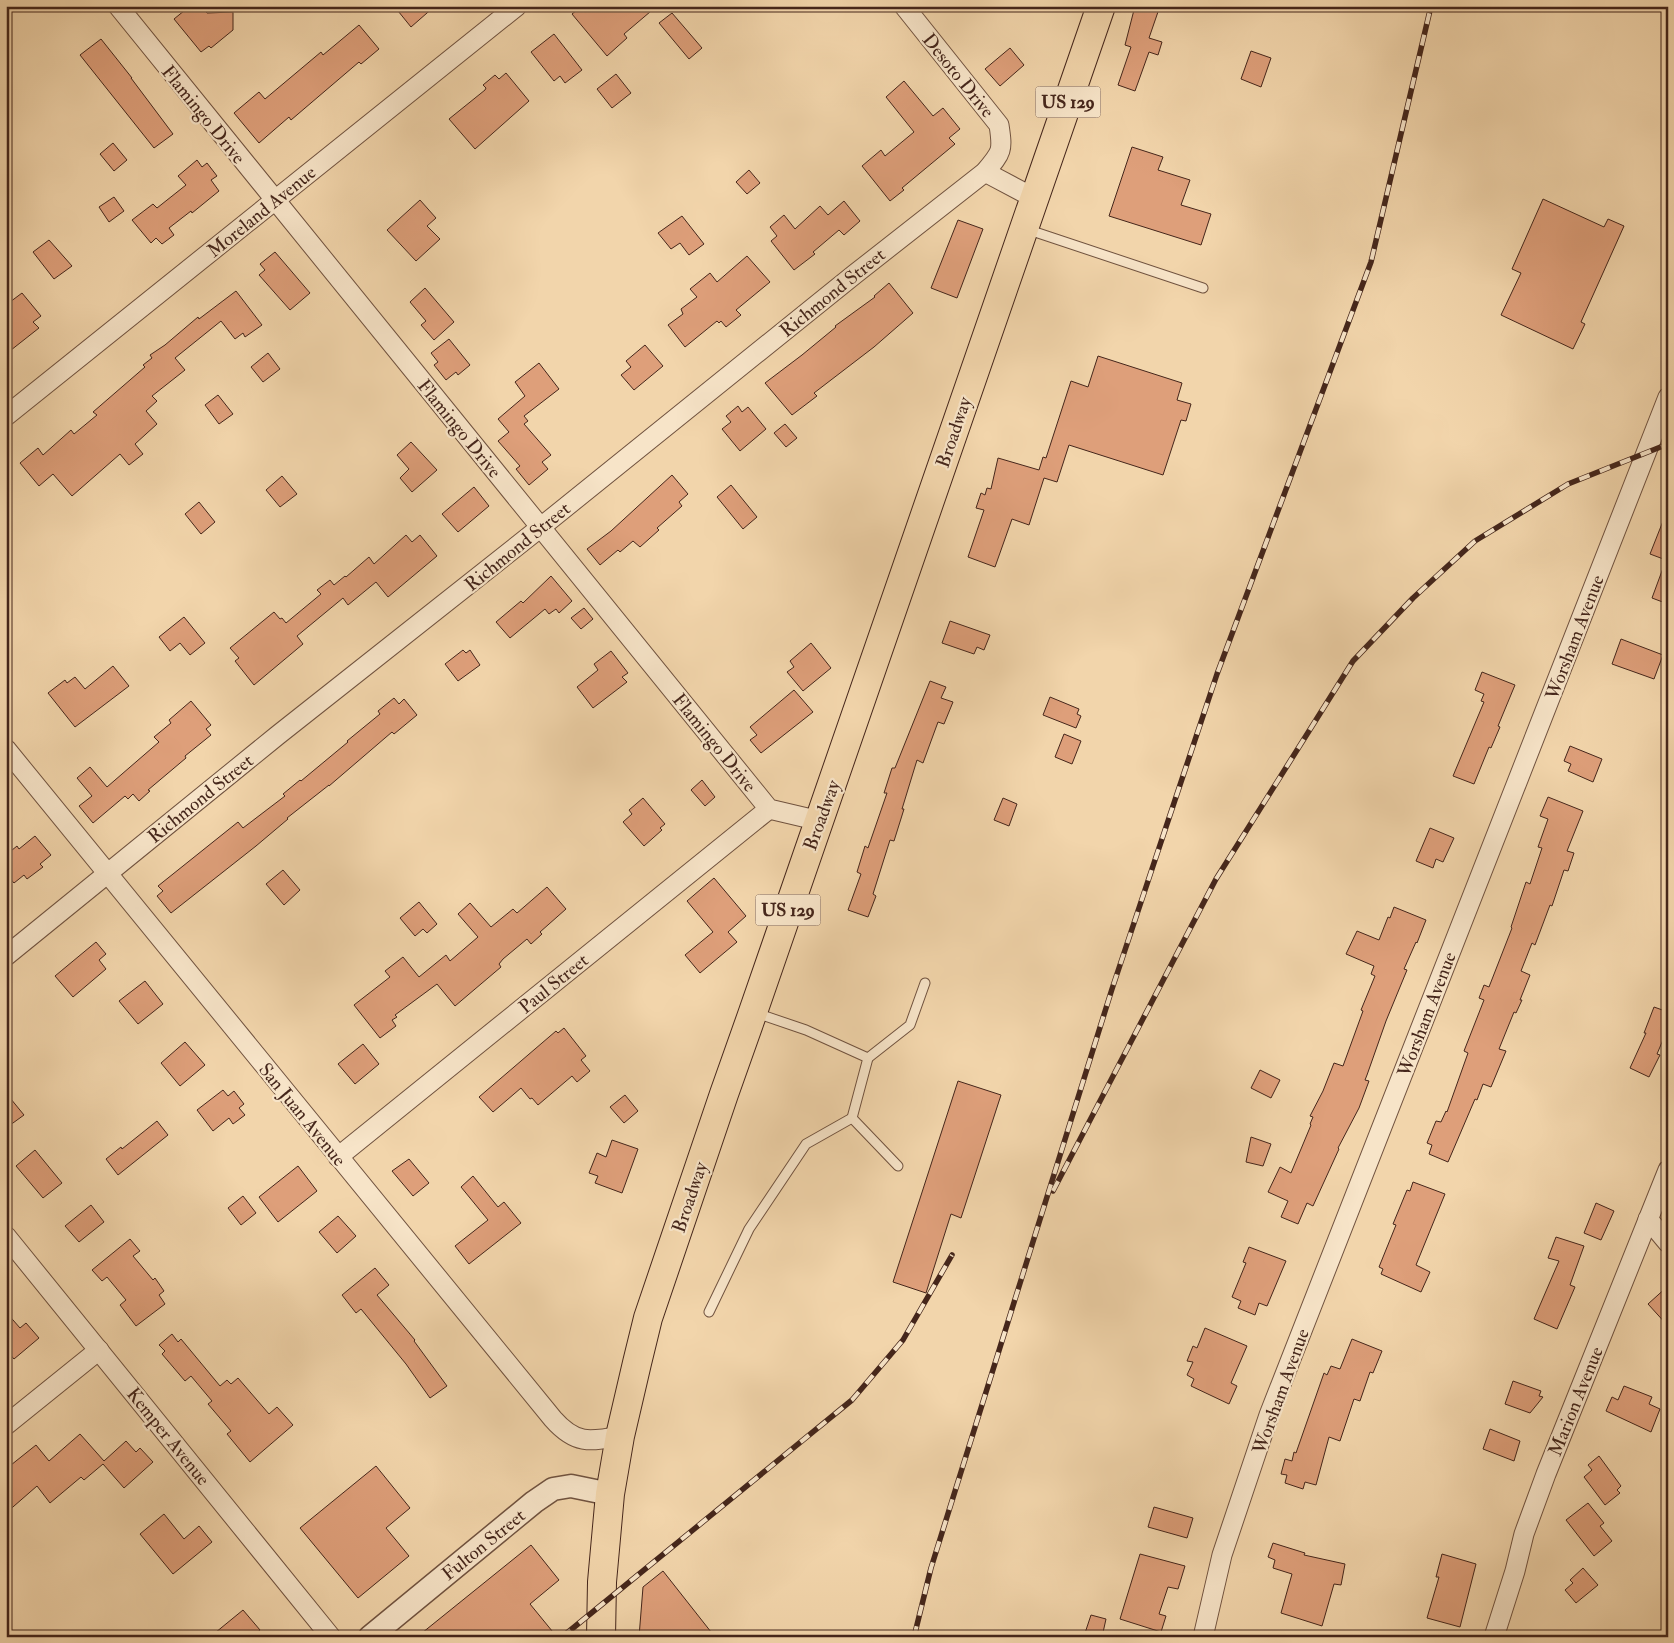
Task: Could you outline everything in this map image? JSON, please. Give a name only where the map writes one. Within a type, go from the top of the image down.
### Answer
[{"type":"main road","name":"Broadway","points":[[601,1637],[602,1582],[610,1494],[620,1436],[648,1318],[1101,6]]},
{"type":"street","name":"Flamingo Drive","points":[[118,6],[274,201],[769,809],[820,821]]},
{"type":"street","name":"Moreland Avenue","points":[[6,416],[517,6]]},
{"type":"street","name":"Desoto Drive","points":[[904,6],[999,125],[1003,146],[998,157],[985,172]]},
{"type":"street","points":[[985,172],[1034,198]]},
{"type":"street","name":"Richmond Street","points":[[6,956],[286,728],[985,172]]},
{"type":"street","name":"Worsham Avenue","points":[[1203,1637],[1222,1556],[1269,1415],[1668,397]]},
{"type":"street","name":"San Juan Avenue","points":[[6,749],[564,1432],[575,1437],[590,1440],[620,1436]]},
{"type":"street","name":"Paul Street","points":[[338,1156],[769,809]]},
{"type":"street","name":"Marion Avenue","points":[[1494,1637],[1530,1517],[1668,1170]]},
{"type":"street","points":[[1648,1219],[1668,1243]]},
{"type":"street","name":"Kemper Avenue","points":[[6,1236],[331,1637]]},
{"type":"street","points":[[6,1425],[99,1350]]},
{"type":"street","name":"Fulton Street","points":[[370,1637],[534,1502],[553,1490],[571,1486],[610,1494]]},
{"type":"lane","points":[[1024,228],[1202,288]]},
{"type":"lane","points":[[709,1312],[749,1229],[806,1144],[852,1118],[868,1058],[910,1024],[925,983]]},
{"type":"lane","points":[[753,1012],[806,1030],[868,1058]]},
{"type":"lane","points":[[852,1118],[898,1166]]},
{"type":"building","points":[[190,6],[201,6],[207,13],[233,12],[233,30],[211,48],[209,46],[201,52],[174,19]]},
{"type":"building","points":[[394,6],[435,6],[411,27]]},
{"type":"building","points":[[582,6],[657,6],[624,34],[627,38],[607,56],[572,14]]},
{"type":"building","points":[[1135,6],[1160,6],[1149,38],[1162,42],[1158,55],[1149,52],[1135,91],[1118,85],[1131,47],[1125,45]]},
{"type":"building","points":[[672,13],[702,48],[689,59],[659,23]]},
{"type":"building","points":[[359,25],[379,49],[361,64],[359,62],[291,120],[289,117],[259,143],[234,113],[259,92],[265,99],[321,52],[323,55]]},
{"type":"building","points":[[554,34],[582,70],[565,83],[560,76],[554,81],[531,52]]},
{"type":"building","points":[[101,39],[173,134],[154,148],[80,55]]},
{"type":"building","points":[[1010,48],[1024,65],[1000,86],[985,69]]},
{"type":"building","points":[[1251,51],[1271,58],[1261,87],[1241,79]]},
{"type":"building","points":[[506,73],[529,101],[475,149],[449,119],[485,90],[486,88],[483,85],[495,75],[499,79]]},
{"type":"building","points":[[616,74],[631,93],[612,108],[597,89]]},
{"type":"building","points":[[904,81],[933,116],[943,108],[960,129],[949,138],[955,144],[902,188],[904,190],[890,201],[862,166],[881,150],[885,156],[914,132],[886,97]]},
{"type":"building","points":[[113,143],[127,160],[114,171],[100,154]]},
{"type":"building","points":[[1132,147],[1163,157],[1158,170],[1190,180],[1181,205],[1211,214],[1201,245],[1109,216]]},
{"type":"building","points":[[197,160],[202,167],[207,163],[217,176],[211,180],[219,191],[192,213],[191,211],[169,228],[174,235],[162,244],[156,238],[151,243],[132,220],[153,204],[157,208],[186,185],[178,176]]},
{"type":"building","points":[[749,170],[760,183],[747,194],[736,182]]},
{"type":"building","points":[[114,197],[124,211],[109,222],[99,207]]},
{"type":"building","points":[[1543,199],[1604,227],[1608,219],[1624,226],[1581,322],[1585,324],[1573,349],[1501,315],[1521,273],[1512,269]]},
{"type":"building","points":[[420,200],[436,218],[427,226],[440,239],[416,261],[387,230]]},
{"type":"building","points":[[844,201],[860,221],[844,235],[839,230],[813,252],[815,254],[794,270],[771,241],[777,236],[770,227],[784,215],[795,229],[820,206],[828,215]]},
{"type":"building","points":[[682,216],[704,244],[689,255],[680,243],[671,249],[658,233]]},
{"type":"building","points":[[958,220],[983,229],[957,298],[931,288]]},
{"type":"building","points":[[49,240],[72,266],[54,279],[33,252]]},
{"type":"building","points":[[275,252],[310,293],[290,310],[259,275],[265,270],[260,264]]},
{"type":"building","points":[[747,256],[770,282],[736,310],[741,315],[726,327],[721,321],[719,323],[717,321],[685,347],[668,325],[683,314],[681,309],[697,297],[690,289],[710,273],[717,282]]},
{"type":"building","points":[[889,283],[913,313],[874,347],[814,393],[817,396],[792,415],[765,383],[802,355],[835,326],[875,297]]},
{"type":"building","points":[[425,288],[454,322],[434,340],[421,325],[426,321],[410,302]]},
{"type":"building","points":[[236,291],[262,325],[245,337],[243,333],[235,339],[221,321],[175,358],[185,370],[152,396],[157,401],[146,411],[157,424],[135,444],[143,454],[129,465],[120,454],[72,496],[53,474],[39,486],[20,463],[38,448],[43,455],[71,430],[74,434],[97,415],[93,412],[145,367],[143,365],[152,358],[150,355],[198,317],[199,319]]},
{"type":"building","points":[[22,293],[41,316],[33,322],[39,328],[6,354],[6,305]]},
{"type":"building","points":[[449,339],[470,365],[458,375],[456,372],[446,380],[434,365],[438,362],[431,353]]},
{"type":"building","points":[[645,345],[663,366],[634,390],[621,375],[631,367],[626,361]]},
{"type":"building","points":[[268,353],[280,369],[263,382],[251,367]]},
{"type":"building","points":[[1098,356],[1182,383],[1177,400],[1191,404],[1186,421],[1181,420],[1163,475],[1069,445],[1057,482],[1044,478],[1029,525],[1012,519],[995,567],[968,557],[984,510],[976,508],[981,493],[985,495],[987,488],[991,489],[998,458],[1039,470],[1043,457],[1046,458],[1071,381],[1088,387]]},
{"type":"building","points":[[539,363],[559,389],[524,416],[528,421],[524,424],[551,455],[542,462],[548,469],[529,485],[516,469],[520,466],[498,441],[509,432],[498,419],[525,396],[515,382]]},
{"type":"building","points":[[218,395],[233,414],[219,424],[205,405]]},
{"type":"building","points":[[738,406],[742,412],[748,407],[766,429],[740,451],[722,429],[731,422],[726,416]]},
{"type":"building","points":[[785,424],[797,438],[786,447],[774,433]]},
{"type":"building","points":[[411,442],[437,470],[412,492],[400,478],[409,469],[397,455]]},
{"type":"building","points":[[672,475],[688,494],[679,502],[682,506],[657,528],[659,530],[640,547],[633,541],[620,552],[618,550],[600,565],[587,549],[611,531]]},
{"type":"building","points":[[282,476],[297,494],[280,507],[266,490]]},
{"type":"building","points":[[731,485],[757,517],[743,529],[717,497]]},
{"type":"building","points":[[474,487],[489,506],[458,532],[442,514]]},
{"type":"building","points":[[199,502],[215,522],[201,534],[185,514]]},
{"type":"building","points":[[1667,511],[1668,604],[1652,598],[1666,560],[1650,554]]},
{"type":"building","points":[[406,535],[412,542],[420,535],[437,556],[388,597],[376,582],[348,605],[343,598],[297,636],[303,644],[254,685],[235,661],[239,658],[230,648],[274,612],[286,623],[321,594],[317,590],[330,580],[334,585],[369,557],[374,564]]},
{"type":"building","points":[[551,576],[572,601],[559,613],[556,609],[549,614],[545,609],[510,638],[496,622],[521,601],[523,603]]},
{"type":"building","points":[[584,608],[593,619],[581,629],[571,618]]},
{"type":"building","points":[[184,617],[205,643],[190,655],[180,643],[170,651],[159,637]]},
{"type":"building","points":[[950,621],[990,635],[984,650],[977,647],[974,654],[942,643]]},
{"type":"building","points":[[1621,639],[1663,655],[1654,679],[1612,664]]},
{"type":"building","points":[[811,643],[831,668],[803,691],[787,672],[794,667],[790,661]]},
{"type":"building","points":[[463,650],[466,653],[470,650],[480,665],[458,681],[445,664]]},
{"type":"building","points":[[611,651],[628,673],[622,677],[627,682],[593,708],[577,687],[598,670],[594,664]]},
{"type":"building","points":[[113,666],[129,686],[75,727],[48,693],[65,680],[67,683],[75,677],[85,689]]},
{"type":"building","points":[[1482,672],[1515,685],[1498,726],[1500,727],[1491,748],[1489,747],[1474,784],[1453,776],[1484,702],[1481,701],[1484,694],[1475,690]]},
{"type":"building","points":[[930,681],[946,687],[941,698],[953,702],[944,724],[938,722],[923,763],[917,760],[902,809],[904,809],[894,841],[890,840],[873,894],[876,896],[868,917],[848,910],[861,874],[857,872],[865,846],[868,848],[887,793],[884,793],[892,768],[895,768]]},
{"type":"building","points":[[794,690],[813,712],[761,753],[750,740],[757,735],[750,727]]},
{"type":"building","points":[[1050,697],[1079,709],[1077,714],[1081,716],[1076,728],[1043,715]]},
{"type":"building","points":[[394,698],[399,704],[404,699],[417,715],[394,734],[392,732],[329,786],[287,818],[256,846],[171,913],[157,896],[163,891],[158,886],[238,822],[243,828],[285,796],[283,794],[348,742],[380,714],[378,711]]},
{"type":"building","points":[[191,701],[211,725],[206,729],[211,735],[185,756],[186,758],[148,790],[150,791],[139,801],[133,794],[128,799],[125,796],[93,823],[79,806],[92,796],[77,778],[90,767],[107,787],[159,742],[154,737],[171,723],[169,720]]},
{"type":"building","points":[[1064,734],[1081,741],[1072,764],[1055,757]]},
{"type":"building","points":[[1570,746],[1602,759],[1593,782],[1568,771],[1571,764],[1564,761]]},
{"type":"building","points":[[702,780],[715,797],[705,806],[691,790]]},
{"type":"building","points":[[1548,797],[1583,811],[1567,851],[1574,853],[1568,871],[1564,870],[1552,906],[1550,905],[1535,945],[1532,943],[1521,971],[1530,975],[1520,1000],[1522,1000],[1516,1013],[1514,1012],[1499,1049],[1506,1051],[1491,1087],[1483,1084],[1477,1100],[1475,1099],[1448,1162],[1429,1154],[1432,1145],[1427,1143],[1436,1121],[1441,1122],[1447,1112],[1468,1053],[1464,1051],[1484,1000],[1479,998],[1484,985],[1489,987],[1512,928],[1526,882],[1530,884],[1542,848],[1538,847],[1548,819],[1540,816]]},
{"type":"building","points":[[643,798],[665,824],[660,828],[662,830],[644,846],[623,822],[632,814],[629,810]]},
{"type":"building","points":[[1003,798],[1017,804],[1009,826],[994,820]]},
{"type":"building","points":[[1430,828],[1454,838],[1443,862],[1436,859],[1433,868],[1416,861]]},
{"type":"building","points":[[35,836],[51,855],[40,864],[43,867],[27,879],[24,875],[14,883],[6,874],[6,855],[17,846],[19,849]]},
{"type":"building","points":[[283,870],[300,890],[284,905],[266,884]]},
{"type":"building","points":[[714,878],[746,916],[728,932],[737,942],[700,973],[685,955],[713,932],[687,901]]},
{"type":"building","points":[[547,887],[566,909],[540,932],[542,934],[531,944],[527,939],[503,959],[499,964],[501,967],[455,1006],[437,984],[395,1015],[397,1017],[392,1020],[396,1026],[380,1038],[354,1005],[390,977],[385,971],[403,957],[419,977],[446,955],[450,961],[478,937],[458,914],[470,903],[491,927],[513,909],[517,913]]},
{"type":"building","points":[[419,902],[437,924],[427,933],[423,929],[415,936],[400,918]]},
{"type":"building","points":[[1394,907],[1426,920],[1404,969],[1407,970],[1365,1080],[1369,1081],[1359,1108],[1338,1148],[1313,1206],[1307,1203],[1298,1224],[1281,1217],[1288,1201],[1268,1192],[1280,1167],[1291,1173],[1311,1125],[1313,1117],[1310,1116],[1323,1091],[1334,1063],[1343,1066],[1363,1011],[1361,1010],[1375,976],[1371,974],[1374,966],[1346,954],[1357,931],[1379,940]]},
{"type":"building","points":[[96,942],[106,954],[99,960],[106,969],[73,997],[55,976]]},
{"type":"building","points":[[145,981],[163,1004],[138,1024],[119,1001]]},
{"type":"building","points":[[1654,1007],[1668,1012],[1668,1028],[1657,1054],[1660,1055],[1649,1077],[1630,1068],[1646,1033],[1644,1033]]},
{"type":"building","points":[[564,1028],[586,1056],[581,1060],[590,1071],[577,1082],[572,1076],[538,1105],[521,1088],[493,1112],[479,1097],[556,1031],[558,1033]]},
{"type":"building","points":[[185,1042],[205,1065],[180,1086],[161,1063]]},
{"type":"building","points":[[363,1044],[379,1064],[355,1084],[338,1064]]},
{"type":"building","points":[[1260,1070],[1280,1080],[1271,1098],[1251,1088]]},
{"type":"building","points":[[958,1081],[1001,1095],[961,1218],[951,1214],[926,1293],[893,1282]]},
{"type":"building","points":[[223,1090],[228,1096],[234,1091],[244,1104],[239,1108],[245,1115],[233,1124],[229,1118],[213,1131],[197,1110]]},
{"type":"building","points":[[6,1093],[24,1115],[6,1128]]},
{"type":"building","points":[[625,1095],[638,1111],[624,1123],[610,1107]]},
{"type":"building","points":[[157,1121],[168,1135],[118,1175],[106,1159],[121,1147],[122,1149]]},
{"type":"building","points":[[1251,1137],[1271,1144],[1263,1166],[1246,1162]]},
{"type":"building","points":[[612,1140],[638,1149],[622,1193],[595,1183],[598,1176],[589,1173],[597,1153],[606,1157]]},
{"type":"building","points":[[35,1150],[62,1183],[43,1198],[16,1166]]},
{"type":"building","points":[[409,1159],[429,1183],[413,1196],[392,1171]]},
{"type":"building","points":[[298,1166],[317,1191],[278,1222],[259,1197]]},
{"type":"building","points":[[473,1176],[498,1207],[504,1202],[521,1223],[469,1264],[455,1246],[488,1220],[461,1187]]},
{"type":"building","points":[[1413,1182],[1445,1194],[1416,1265],[1430,1272],[1421,1292],[1381,1274],[1383,1269],[1379,1267],[1396,1225],[1393,1224],[1407,1190],[1410,1191]]},
{"type":"building","points":[[243,1196],[256,1213],[241,1225],[228,1208]]},
{"type":"building","points":[[1596,1203],[1614,1211],[1601,1240],[1584,1233]]},
{"type":"building","points":[[91,1205],[104,1222],[79,1242],[65,1226]]},
{"type":"building","points":[[338,1216],[356,1236],[337,1253],[319,1232]]},
{"type":"building","points":[[1556,1237],[1584,1246],[1570,1285],[1575,1287],[1557,1329],[1534,1319],[1559,1261],[1548,1258]]},
{"type":"building","points":[[130,1239],[140,1251],[133,1256],[153,1280],[155,1278],[164,1291],[159,1295],[165,1304],[136,1326],[120,1305],[126,1300],[107,1277],[102,1281],[92,1270]]},
{"type":"building","points":[[1249,1247],[1286,1261],[1267,1306],[1259,1303],[1255,1315],[1238,1308],[1241,1301],[1232,1297],[1246,1263],[1243,1262]]},
{"type":"building","points":[[375,1268],[389,1285],[377,1295],[415,1340],[447,1386],[430,1398],[406,1364],[361,1309],[356,1313],[342,1295]]},
{"type":"building","points":[[1668,1286],[1668,1326],[1648,1304]]},
{"type":"building","points":[[6,1312],[20,1328],[26,1323],[39,1338],[14,1359],[6,1350]]},
{"type":"building","points":[[1205,1328],[1247,1346],[1231,1383],[1237,1386],[1229,1404],[1191,1386],[1194,1379],[1187,1375],[1193,1362],[1187,1361],[1193,1346],[1197,1348]]},
{"type":"building","points":[[172,1334],[178,1342],[181,1339],[220,1386],[227,1380],[231,1384],[238,1378],[269,1414],[277,1407],[293,1425],[250,1462],[227,1434],[231,1431],[208,1404],[212,1401],[191,1376],[185,1381],[162,1354],[165,1351],[159,1345]]},
{"type":"building","points":[[1352,1339],[1382,1351],[1373,1373],[1370,1372],[1360,1401],[1354,1399],[1340,1441],[1329,1437],[1316,1485],[1305,1482],[1303,1489],[1285,1483],[1287,1475],[1281,1474],[1285,1459],[1292,1461],[1294,1452],[1296,1453],[1324,1373],[1327,1375],[1331,1366],[1340,1369]]},
{"type":"building","points":[[1513,1381],[1541,1391],[1539,1396],[1543,1397],[1530,1413],[1505,1404]]},
{"type":"building","points":[[1624,1386],[1652,1397],[1649,1404],[1660,1409],[1651,1432],[1606,1411],[1612,1397],[1618,1400]]},
{"type":"building","points":[[1490,1429],[1520,1441],[1514,1461],[1483,1449]]},
{"type":"building","points":[[80,1434],[104,1461],[126,1441],[136,1452],[140,1448],[153,1462],[124,1488],[103,1464],[84,1480],[81,1477],[50,1503],[37,1486],[6,1513],[6,1469],[36,1445],[49,1461]]},
{"type":"building","points":[[1599,1456],[1621,1486],[1617,1490],[1620,1493],[1605,1505],[1584,1477],[1592,1470],[1588,1465]]},
{"type":"building","points":[[376,1466],[410,1508],[386,1528],[409,1556],[358,1598],[300,1528]]},
{"type":"building","points":[[1588,1503],[1604,1523],[1600,1526],[1612,1541],[1594,1556],[1566,1520]]},
{"type":"building","points":[[1154,1507],[1193,1518],[1187,1538],[1148,1527]]},
{"type":"building","points":[[164,1514],[184,1539],[199,1526],[212,1542],[173,1574],[140,1534]]},
{"type":"building","points":[[1273,1543],[1305,1553],[1304,1555],[1345,1564],[1341,1585],[1334,1584],[1322,1626],[1281,1613],[1292,1574],[1273,1568],[1275,1560],[1268,1557]]},
{"type":"building","points":[[531,1545],[559,1580],[530,1604],[557,1637],[417,1637]]},
{"type":"building","points":[[1140,1554],[1185,1566],[1178,1589],[1168,1587],[1159,1614],[1166,1616],[1161,1632],[1120,1619]]},
{"type":"building","points":[[1442,1554],[1476,1564],[1460,1627],[1427,1618],[1439,1577],[1436,1577]]},
{"type":"building","points":[[1583,1568],[1598,1585],[1576,1603],[1565,1590],[1573,1583],[1570,1580]]},
{"type":"building","points":[[663,1571],[715,1637],[639,1637],[643,1587]]},
{"type":"building","points":[[243,1610],[260,1630],[252,1637],[210,1637]]},
{"type":"building","points":[[1091,1615],[1106,1619],[1102,1637],[1085,1633]]},
{"type":"railway","points":[[914,1637],[931,1568],[1112,989],[1217,674],[1371,262],[1431,6]]},
{"type":"railway","points":[[1053,1191],[1216,879],[1353,661],[1413,598],[1475,541],[1568,484],[1668,444]]},
{"type":"railway","points":[[562,1637],[852,1400],[903,1340],[952,1255]]}]
